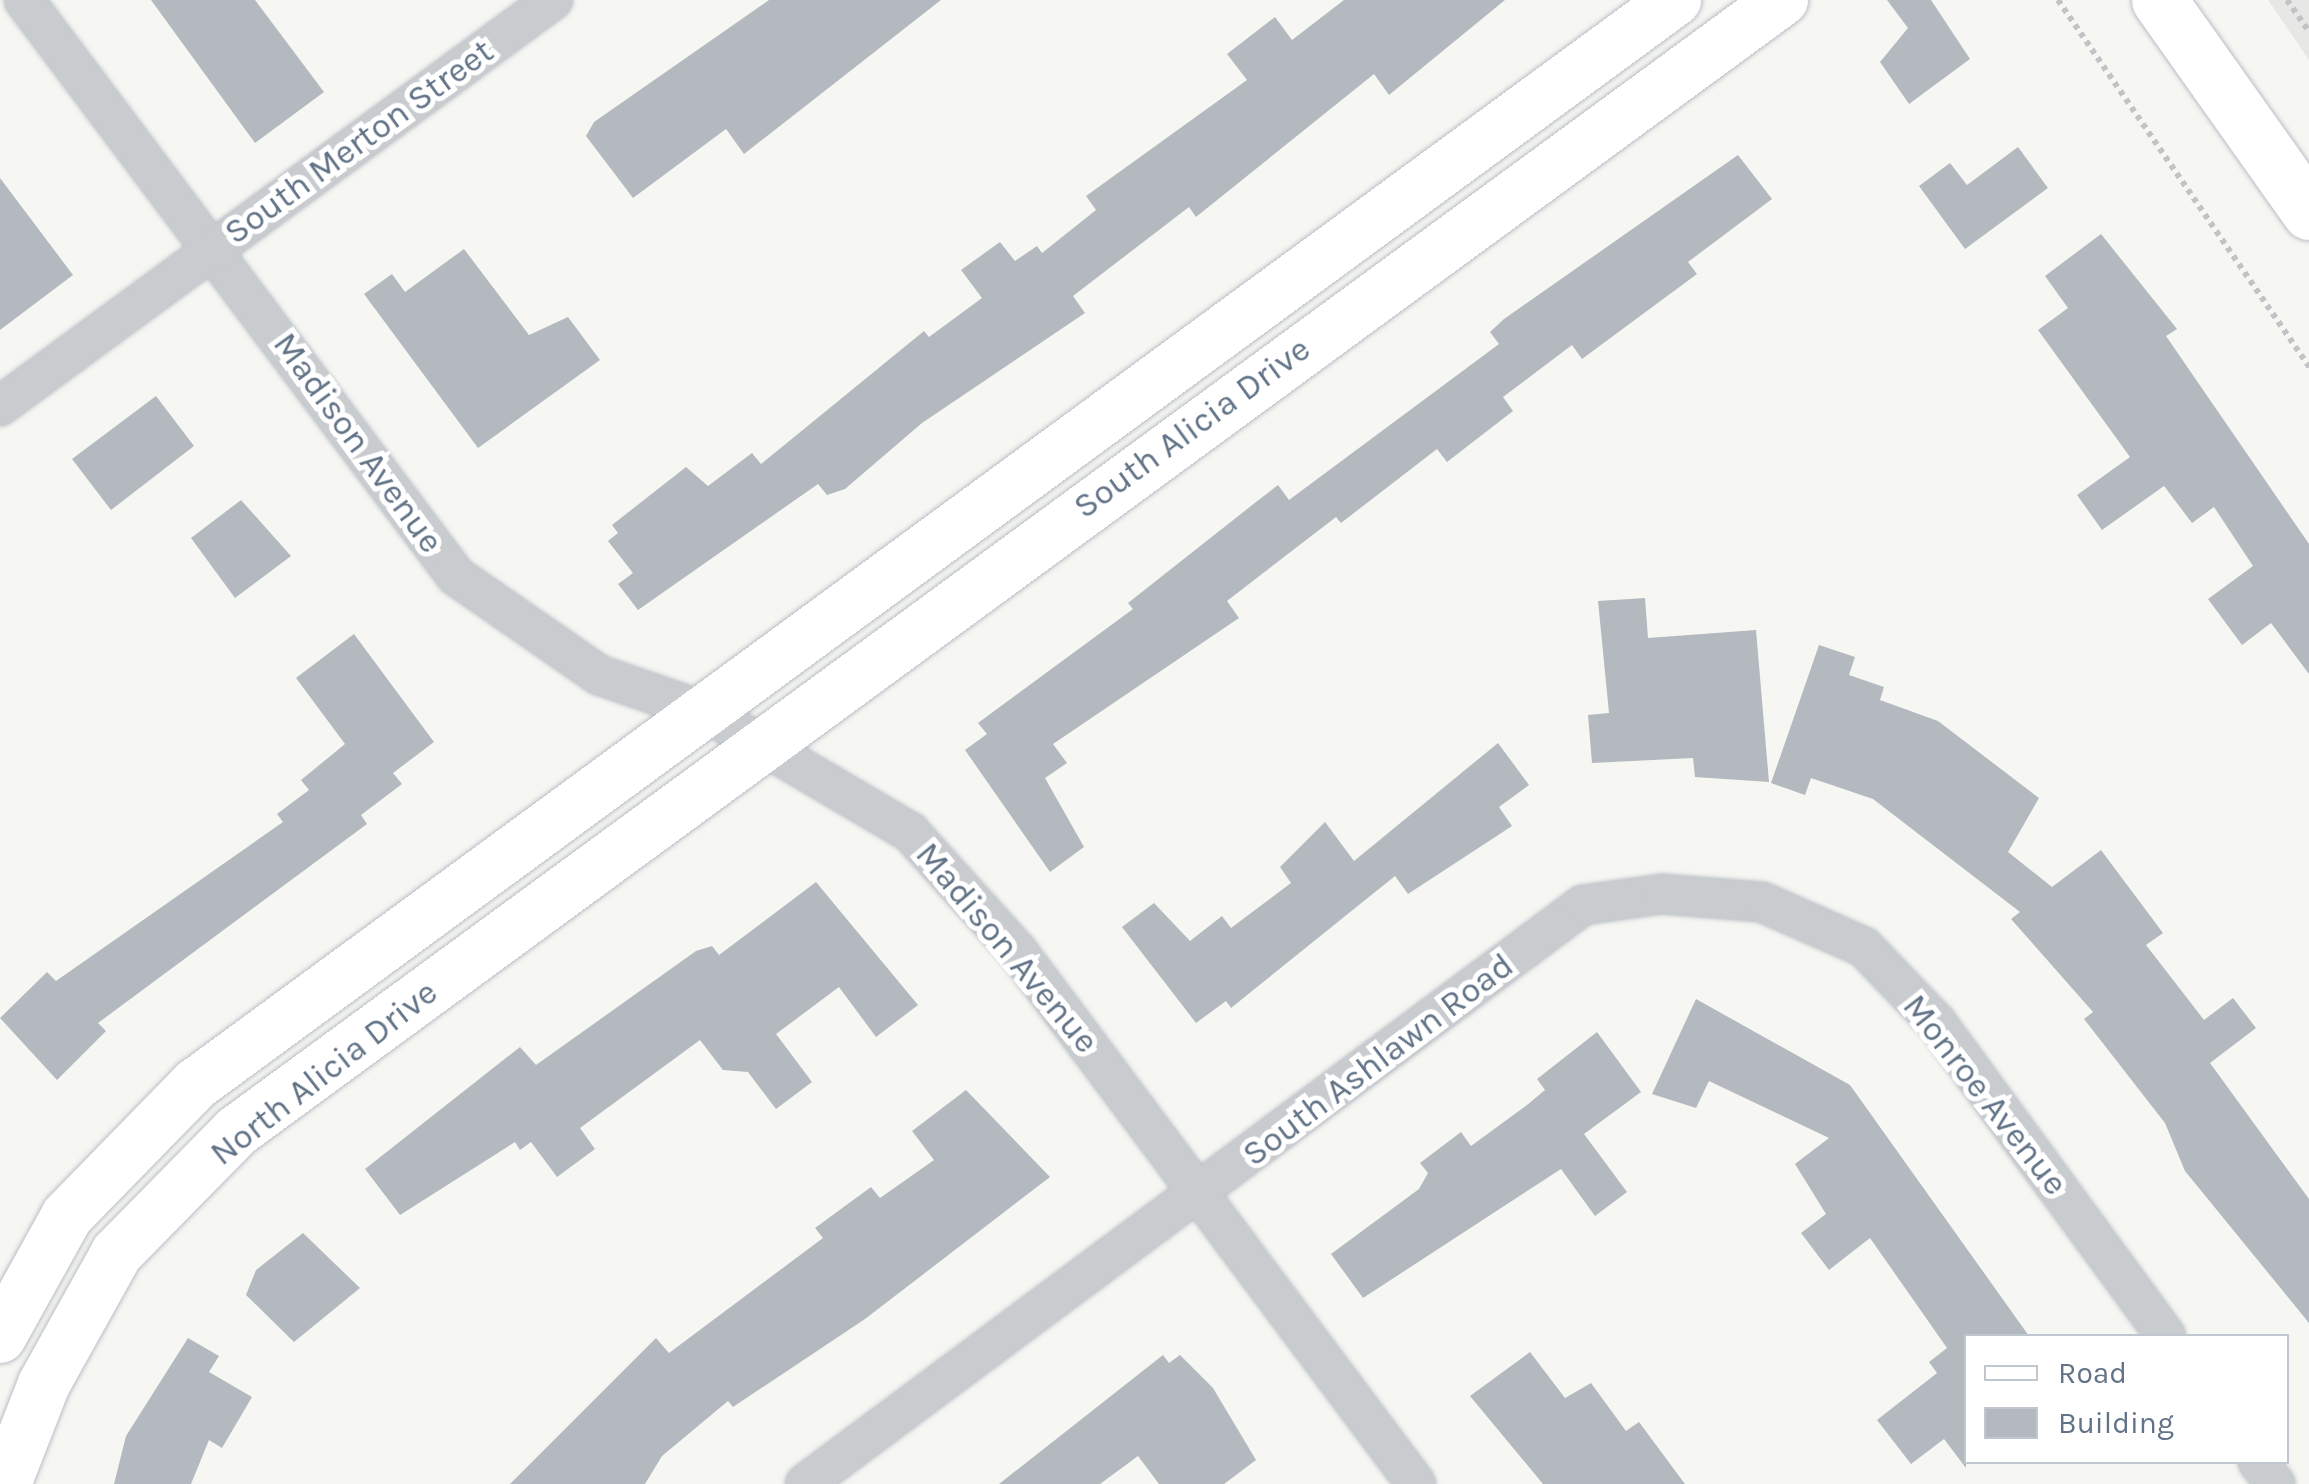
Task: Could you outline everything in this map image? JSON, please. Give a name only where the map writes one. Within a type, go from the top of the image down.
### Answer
[{"type":"main road","name":"South Alicia Drive","points":[[569,811],[1675,0]]},
{"type":"main road","name":"South Alicia Drive","points":[[606,862],[760,744],[1782,0]]},
{"type":"main road","points":[[2159,0],[2309,212]]},
{"type":"main road","name":"North Alicia Drive","points":[[0,1337],[67,1216],[196,1084],[569,811]]},
{"type":"main road","name":"North Alicia Drive","points":[[5,1484],[44,1384],[130,1240],[237,1131],[606,862]]},
{"type":"street","name":"Madison Avenue","points":[[24,0],[214,248],[456,576],[599,675],[706,712],[910,832],[1018,952],[1202,1192],[1416,1484]]},
{"type":"street","name":"South Merton Street","points":[[0,406],[553,0]]},
{"type":"street","name":"South Ashlawn Road","points":[[805,1484],[1583,905],[1662,894],[1762,902]]},
{"type":"street","name":"Monroe Avenue","points":[[1762,902],[1864,947],[1936,1022],[2165,1334]]},
{"type":"path","points":[[2058,0],[2309,366]]},
{"type":"path","points":[[2287,0],[2309,32]]},
{"type":"shaded area","points":[[2268,0],[2309,0],[2309,60]]},
{"type":"building","points":[[151,0],[255,0],[324,92],[255,143]]},
{"type":"building","points":[[769,0],[941,0],[744,154],[726,129],[633,198],[586,136],[594,122]]},
{"type":"building","points":[[1344,0],[1505,0],[1389,95],[1374,74],[1196,217],[1189,207],[1073,296],[1085,313],[922,423],[845,489],[827,495],[818,484],[638,610],[618,584],[633,573],[608,541],[618,533],[612,525],[686,467],[708,486],[752,453],[761,464],[924,331],[929,337],[982,298],[961,270],[1000,242],[1015,261],[1037,246],[1042,253],[1096,210],[1086,196],[1247,80],[1227,54],[1275,17],[1292,40]]},
{"type":"building","points":[[1887,0],[1931,0],[1970,59],[1909,104],[1880,62],[1908,28]]},
{"type":"building","points":[[2018,147],[2048,188],[1965,249],[1919,186],[1950,163],[1967,185]]},
{"type":"building","points":[[1738,155],[1772,199],[1688,262],[1697,274],[1582,359],[1572,345],[1503,397],[1513,411],[1447,462],[1437,449],[1341,523],[1336,517],[1227,601],[1239,618],[1053,744],[1067,763],[1045,778],[1084,847],[1050,872],[965,750],[987,734],[978,723],[1133,609],[1128,603],[1278,485],[1289,500],[1499,344],[1490,332],[1504,319]]},
{"type":"building","points":[[0,178],[73,275],[0,330]]},
{"type":"building","points":[[2101,234],[2177,329],[2166,336],[2309,544],[2309,674],[2271,623],[2242,645],[2208,599],[2253,566],[2214,507],[2192,523],[2164,486],[2102,530],[2077,495],[2130,457],[2038,330],[2068,308],[2045,276]]},
{"type":"building","points":[[464,249],[529,335],[568,317],[600,360],[478,448],[364,294],[392,274],[405,292]]},
{"type":"building","points":[[156,396],[194,446],[111,510],[72,459]]},
{"type":"building","points":[[241,500],[291,556],[235,598],[191,538]]},
{"type":"building","points":[[1645,598],[1648,638],[1756,630],[1769,782],[1695,777],[1693,758],[1592,763],[1588,715],[1609,713],[1598,601]]},
{"type":"building","points":[[354,634],[434,742],[393,773],[402,784],[361,815],[367,824],[98,1023],[106,1031],[57,1080],[0,1018],[47,972],[56,981],[283,822],[277,814],[309,790],[301,780],[345,744],[296,678]]},
{"type":"building","points":[[1819,645],[1855,657],[1849,675],[1884,687],[1880,700],[1938,721],[2039,798],[2008,852],[2052,887],[2101,850],[2163,933],[2146,945],[2204,1020],[2233,998],[2256,1028],[2210,1063],[2309,1199],[2309,1323],[2185,1171],[2165,1123],[2084,1019],[2093,1012],[2011,919],[2020,912],[1873,799],[1811,778],[1805,795],[1771,783]]},
{"type":"building","points":[[1498,743],[1529,785],[1499,807],[1512,826],[1408,894],[1395,876],[1231,1008],[1226,1001],[1196,1023],[1122,927],[1154,903],[1190,941],[1222,916],[1231,928],[1291,883],[1280,867],[1325,822],[1354,861]]},
{"type":"building","points":[[816,882],[918,1005],[876,1037],[839,987],[776,1034],[812,1082],[776,1109],[748,1072],[723,1070],[700,1040],[580,1128],[595,1149],[557,1177],[531,1142],[520,1150],[515,1142],[400,1215],[365,1169],[520,1047],[536,1065],[696,951],[712,946],[719,955]]},
{"type":"building","points":[[1696,999],[1850,1085],[2028,1334],[1964,1334],[1966,1468],[1944,1439],[1911,1464],[1877,1420],[1937,1373],[1929,1362],[1947,1348],[1870,1238],[1829,1270],[1801,1233],[1826,1214],[1795,1164],[1829,1138],[1709,1081],[1696,1108],[1652,1094]]},
{"type":"building","points":[[1597,1032],[1641,1092],[1584,1134],[1627,1192],[1595,1216],[1561,1169],[1363,1298],[1331,1254],[1419,1189],[1428,1173],[1420,1163],[1461,1132],[1471,1146],[1527,1105],[1545,1090],[1537,1079]]},
{"type":"building","points":[[966,1090],[1050,1177],[865,1319],[733,1407],[728,1401],[662,1456],[645,1484],[510,1484],[656,1338],[669,1353],[823,1238],[815,1228],[871,1187],[880,1198],[934,1160],[912,1131]]},
{"type":"building","points":[[303,1233],[360,1288],[294,1342],[246,1295],[256,1270]]},
{"type":"building","points":[[188,1338],[219,1356],[209,1372],[252,1397],[222,1448],[209,1440],[191,1484],[114,1484],[126,1436]]},
{"type":"building","points":[[1530,1352],[1565,1398],[1591,1383],[1626,1431],[1639,1422],[1685,1484],[1543,1484],[1470,1396]]},
{"type":"building","points":[[1163,1355],[1169,1363],[1180,1355],[1213,1388],[1256,1460],[1224,1484],[1159,1484],[1138,1456],[1100,1484],[999,1484]]}]
